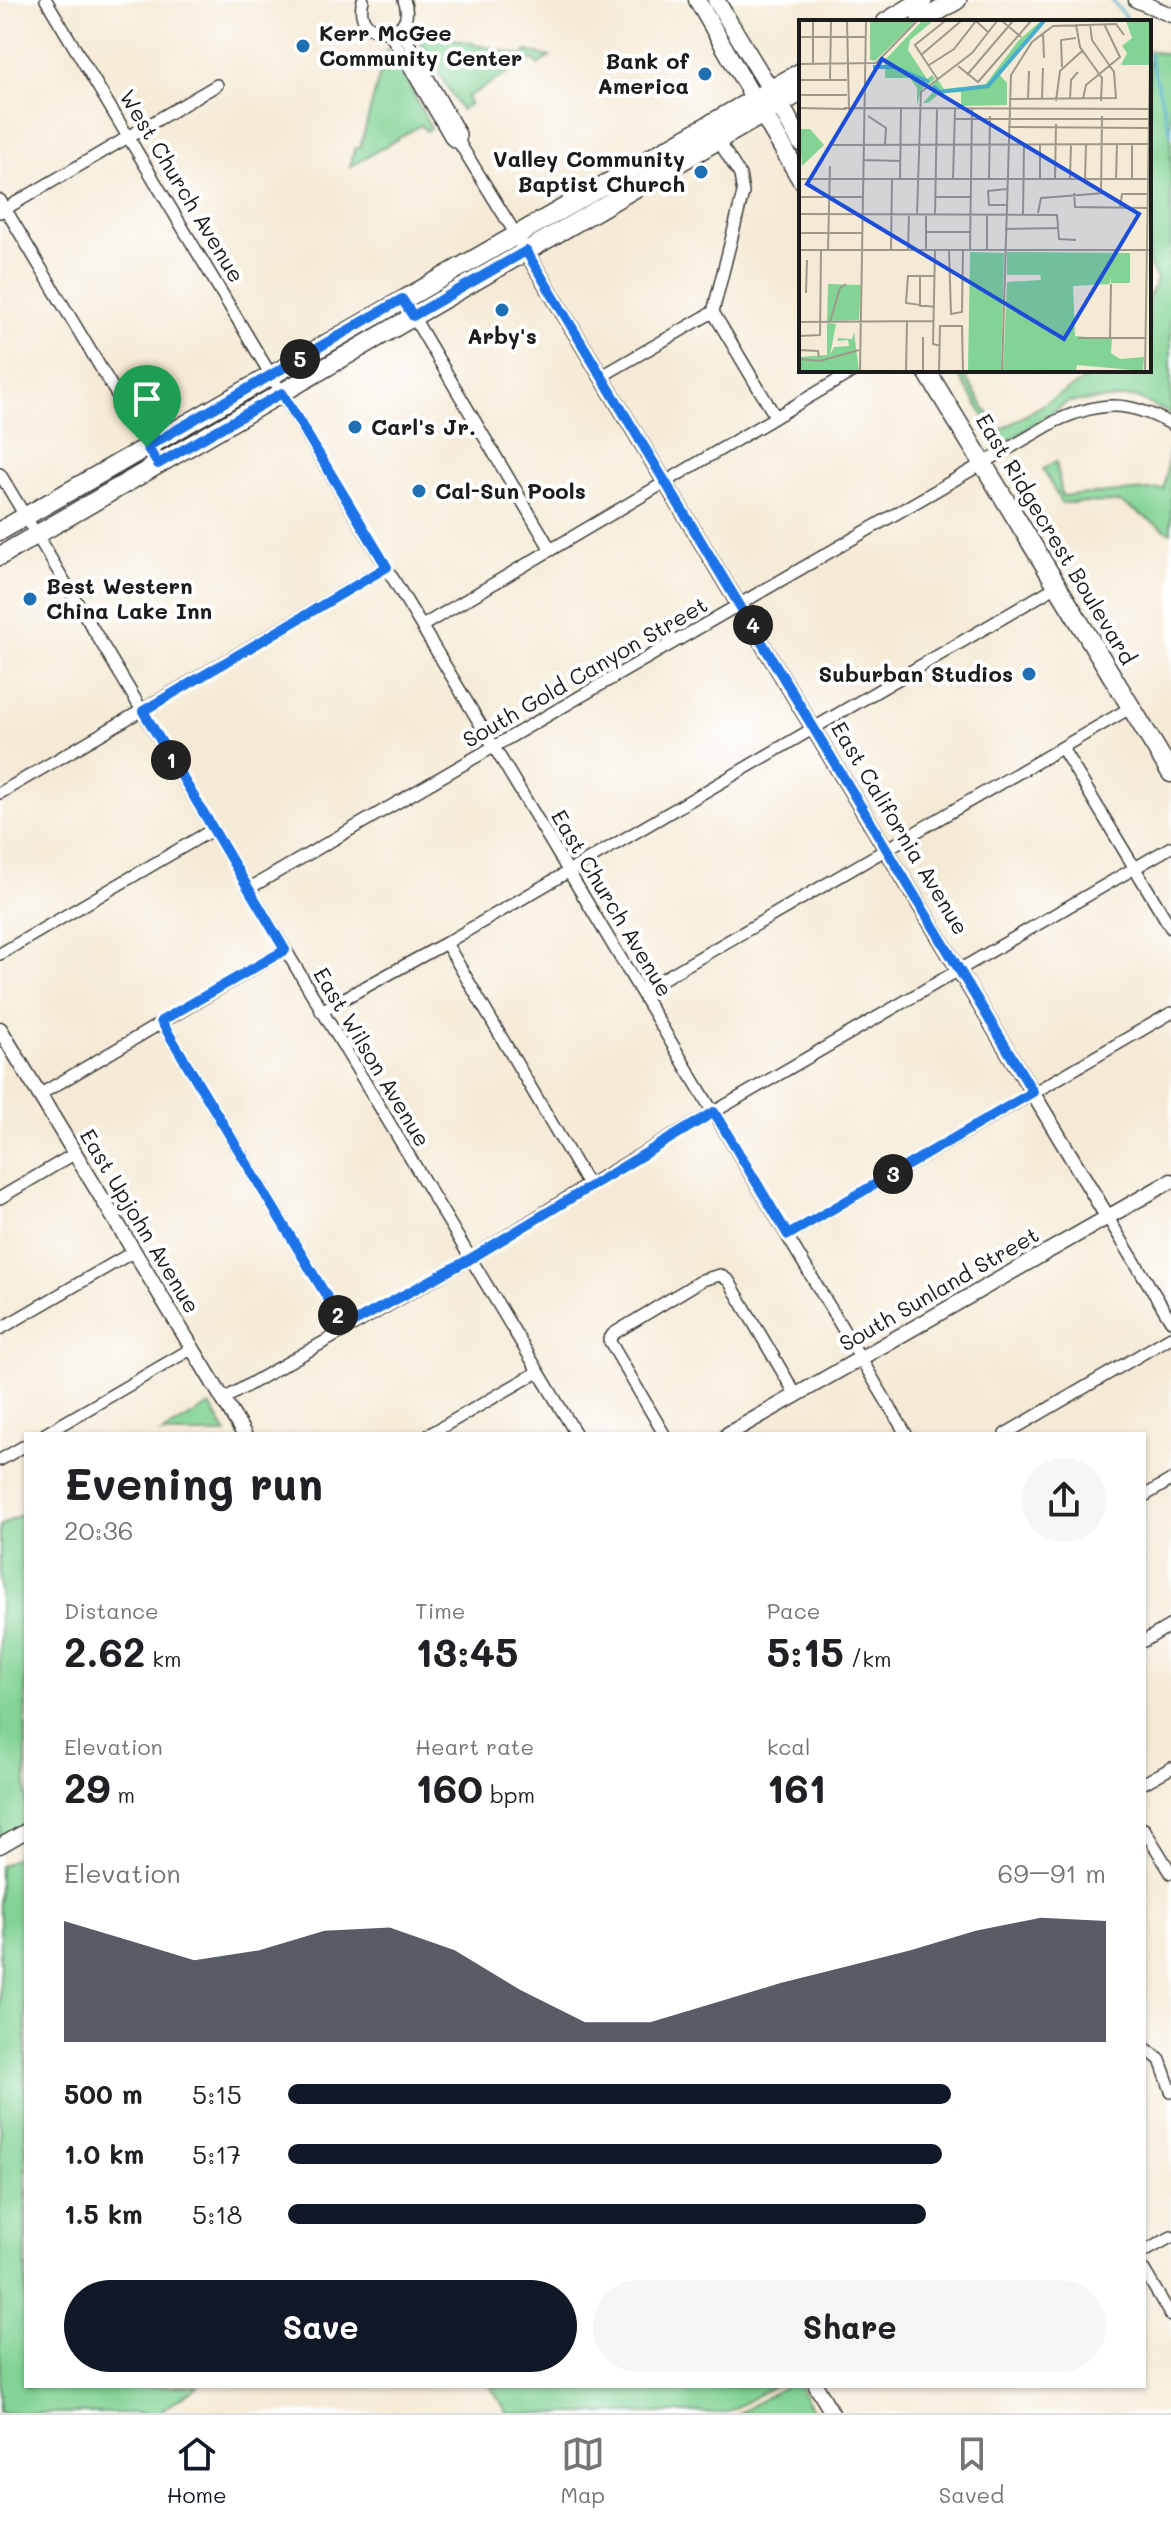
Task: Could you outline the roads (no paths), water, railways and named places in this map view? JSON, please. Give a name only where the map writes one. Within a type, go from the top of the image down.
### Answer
[{"type":"main road","points":[[697,0],[767,102],[799,140]]},
{"type":"main road","points":[[716,0],[799,174]]},
{"type":"main road","points":[[889,20],[923,0]]},
{"type":"main road","points":[[923,20],[947,3]]},
{"type":"main road","points":[[0,556],[718,140],[799,74]]},
{"type":"main road","points":[[0,531],[515,233],[767,102],[799,93]]},
{"type":"main road","name":"East Ridgecrest Boulevard","points":[[927,372],[1171,773]]},
{"type":"street","name":"West Church Avenue","points":[[46,0],[274,374],[282,393]]},
{"type":"street","points":[[363,0],[361,7],[368,27],[377,34],[395,31],[407,15],[404,0]]},
{"type":"street","points":[[1136,0],[1171,15]]},
{"type":"street","points":[[395,31],[452,140],[460,144],[515,233]]},
{"type":"street","points":[[158,464],[2,207],[217,85]]},
{"type":"street","points":[[718,140],[740,175],[743,193],[713,312],[775,416]]},
{"type":"street","name":"East California Avenue","points":[[515,233],[1171,1321]]},
{"type":"street","points":[[402,299],[551,550]]},
{"type":"street","points":[[602,376],[713,312]]},
{"type":"street","points":[[422,626],[852,372]]},
{"type":"street","name":"East Church Avenue","points":[[282,393],[905,1432]]},
{"type":"street","name":"South Gold Canyon Street","points":[[248,889],[1056,421],[1092,406],[1127,407],[1171,424]]},
{"type":"street","name":"East Wilson Avenue","points":[[0,474],[575,1432]]},
{"type":"street","points":[[0,793],[387,567]]},
{"type":"street","points":[[321,1011],[446,943],[1057,586]]},
{"type":"street","points":[[642,991],[1130,708]]},
{"type":"street","points":[[1062,748],[1171,928]]},
{"type":"street","points":[[0,954],[212,830]]},
{"type":"street","points":[[222,1400],[345,1327],[470,1259],[588,1185],[1171,847]]},
{"type":"street","points":[[446,943],[588,1185]]},
{"type":"street","points":[[39,1095],[285,950]]},
{"type":"street","points":[[788,1235],[1171,1013]]},
{"type":"street","points":[[161,1021],[345,1327]]},
{"type":"street","name":"East Upjohn Avenue","points":[[0,1029],[243,1432]]},
{"type":"street","points":[[0,1198],[74,1154]]},
{"type":"street","name":"South Sunland Street","points":[[731,1432],[1171,1181]]},
{"type":"street","points":[[0,1329],[133,1252]]},
{"type":"street","points":[[663,1432],[609,1345],[610,1337],[712,1277],[720,1275],[729,1281],[796,1395]]},
{"type":"street","points":[[1008,1432],[1171,1337]]},
{"type":"street","points":[[48,1432],[191,1349]]},
{"type":"street","points":[[433,1432],[538,1372]]},
{"type":"street","points":[[0,1460],[24,1446]]},
{"type":"street","points":[[1146,1495],[1171,1480]]},
{"type":"street","points":[[1146,1640],[1171,1625]]},
{"type":"street","points":[[1146,1782],[1171,1768]]},
{"type":"street","points":[[0,1846],[24,1832]]},
{"type":"street","points":[[1146,1832],[1171,1873]]},
{"type":"street","points":[[1146,2048],[1166,2058],[1171,2091]]},
{"type":"street","points":[[1146,2251],[1171,2237]]},
{"type":"street","points":[[1146,2273],[1171,2316]]},
{"type":"street","points":[[817,2388],[832,2413]]},
{"type":"waterway","points":[[1112,0],[1127,20]]},
{"type":"waterway","points":[[1151,61],[1171,134]]},
{"type":"place","name":"Kerr McGee Community Center","points":[[303,46]]},
{"type":"place","name":"Bank of America","points":[[705,74]]},
{"type":"place","name":"Valley Community Baptist Church","points":[[701,172]]},
{"type":"place","name":"Arby's","points":[[502,310]]},
{"type":"place","name":"Carl's Jr.","points":[[355,427]]},
{"type":"place","name":"Cal-Sun Pools","points":[[419,491]]},
{"type":"place","name":"Best Western China Lake Inn","points":[[30,599]]},
{"type":"place","name":"Suburban Studios","points":[[1029,674]]}]
